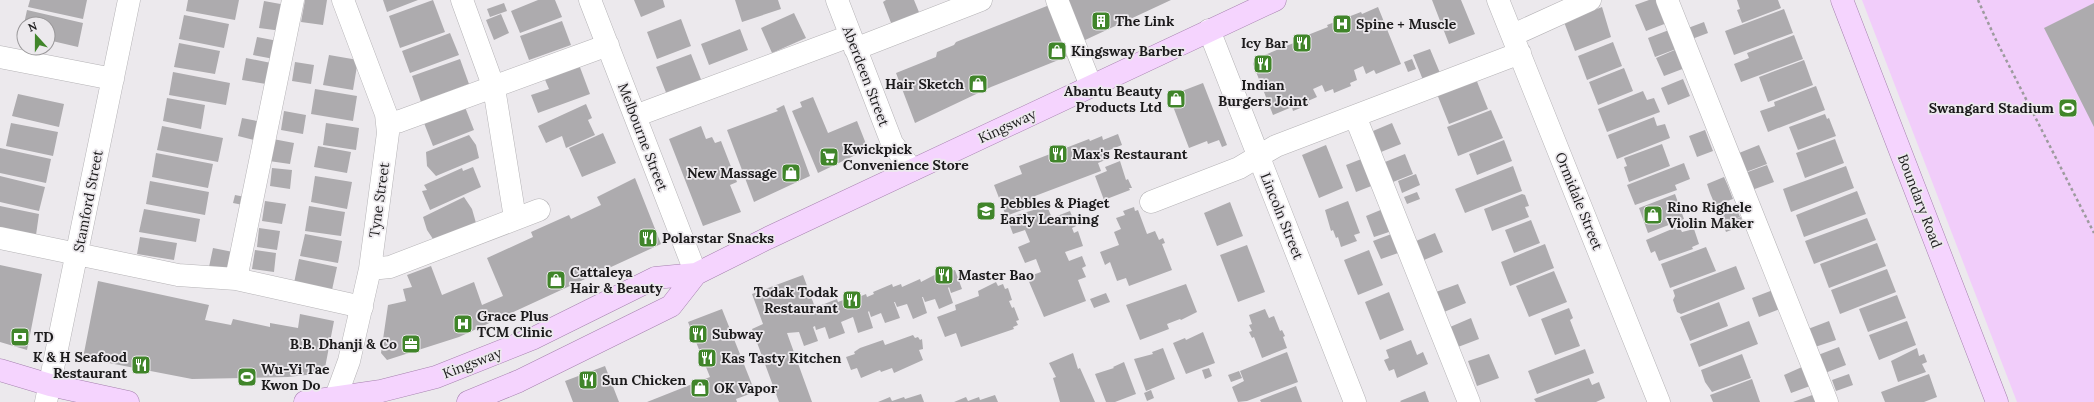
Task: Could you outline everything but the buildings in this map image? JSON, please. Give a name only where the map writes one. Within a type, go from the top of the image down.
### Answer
[{"type":"main road","name":"Kingsway","points":[[305,402],[335,400],[382,392],[436,377],[534,338],[656,278],[696,274],[912,170],[1274,0]]},
{"type":"main road","name":"Boundary Road","points":[[1847,1],[1997,402]]},
{"type":"main road","name":"Kingsway","points":[[468,402],[519,381],[671,306],[696,274]]},
{"type":"main road","points":[[0,370],[48,394],[128,402]]},
{"type":"street","name":"Stamford Street","points":[[48,394],[78,255],[129,0]]},
{"type":"street","points":[[236,279],[293,0]]},
{"type":"street","name":"Tyne Street","points":[[335,400],[349,361],[370,269],[387,143],[388,124],[386,114],[343,0]]},
{"type":"street","points":[[462,0],[494,88],[515,218]]},
{"type":"street","name":"Melbourne Street","points":[[590,0],[696,274]]},
{"type":"street","name":"Aberdeen Street","points":[[837,0],[892,143],[912,170]]},
{"type":"street","points":[[635,116],[981,0]]},
{"type":"street","points":[[1057,0],[1091,86]]},
{"type":"street","name":"Ormidale Street","points":[[1498,0],[1659,402]]},
{"type":"street","points":[[1151,202],[1239,168],[1276,146],[1355,116],[1516,44],[1590,0]]},
{"type":"street","points":[[1668,0],[1826,402]]},
{"type":"street","name":"Lincoln Street","points":[[1209,30],[1355,402]]},
{"type":"street","points":[[388,124],[400,122],[608,46]]},
{"type":"street","points":[[0,57],[113,79]]},
{"type":"street","points":[[1355,116],[1469,402]]},
{"type":"street","points":[[370,269],[390,267],[539,210]]},
{"type":"street","points":[[0,238],[178,275],[236,279],[362,307]]},
{"type":"path","points":[[1978,0],[1995,38],[2094,232]]},
{"type":"shaded area","points":[[1862,0],[2094,0],[2094,402],[2017,402]]},
{"type":"place","name":"The Link","points":[[1101,21]]},
{"type":"place","name":"Spine + Muscle","points":[[1342,24]]},
{"type":"place","name":"Icy Bar","points":[[1302,43]]},
{"type":"place","name":"Kingsway Barber","points":[[1057,51]]},
{"type":"place","name":"Indian Burgers Joint","points":[[1263,64]]},
{"type":"place","name":"Hair Sketch","points":[[978,84]]},
{"type":"place","name":"Abantu Beauty Products Ltd","points":[[1176,99]]},
{"type":"place","name":"Swangard Stadium","points":[[2068,108]]},
{"type":"place","name":"Max's Restaurant","points":[[1058,154]]},
{"type":"place","name":"Kwickpick Convenience Store","points":[[829,157]]},
{"type":"place","name":"New Massage","points":[[791,173]]},
{"type":"place","name":"Pebbles & Piaget Early Learning","points":[[986,211]]},
{"type":"place","name":"Rino Righele Violin Maker","points":[[1653,215]]},
{"type":"place","name":"Polarstar Snacks","points":[[648,238]]},
{"type":"place","name":"Master Bao","points":[[944,275]]},
{"type":"place","name":"Cattaleya Hair & Beauty","points":[[556,280]]},
{"type":"place","name":"Todak Todak Restaurant","points":[[852,300]]},
{"type":"place","name":"Grace Plus TCM Clinic","points":[[463,324]]},
{"type":"place","name":"Subway","points":[[698,334]]},
{"type":"place","name":"TD","points":[[20,337]]},
{"type":"place","name":"B.B. Dhanji & Co","points":[[411,344]]},
{"type":"place","name":"Kas Tasty Kitchen","points":[[707,358]]},
{"type":"place","name":"K & H Seafood Restaurant","points":[[141,365]]},
{"type":"place","name":"Wu-Yi Tae Kwon Do","points":[[247,377]]},
{"type":"place","name":"Sun Chicken","points":[[588,380]]},
{"type":"place","name":"OK Vapor","points":[[700,388]]}]
